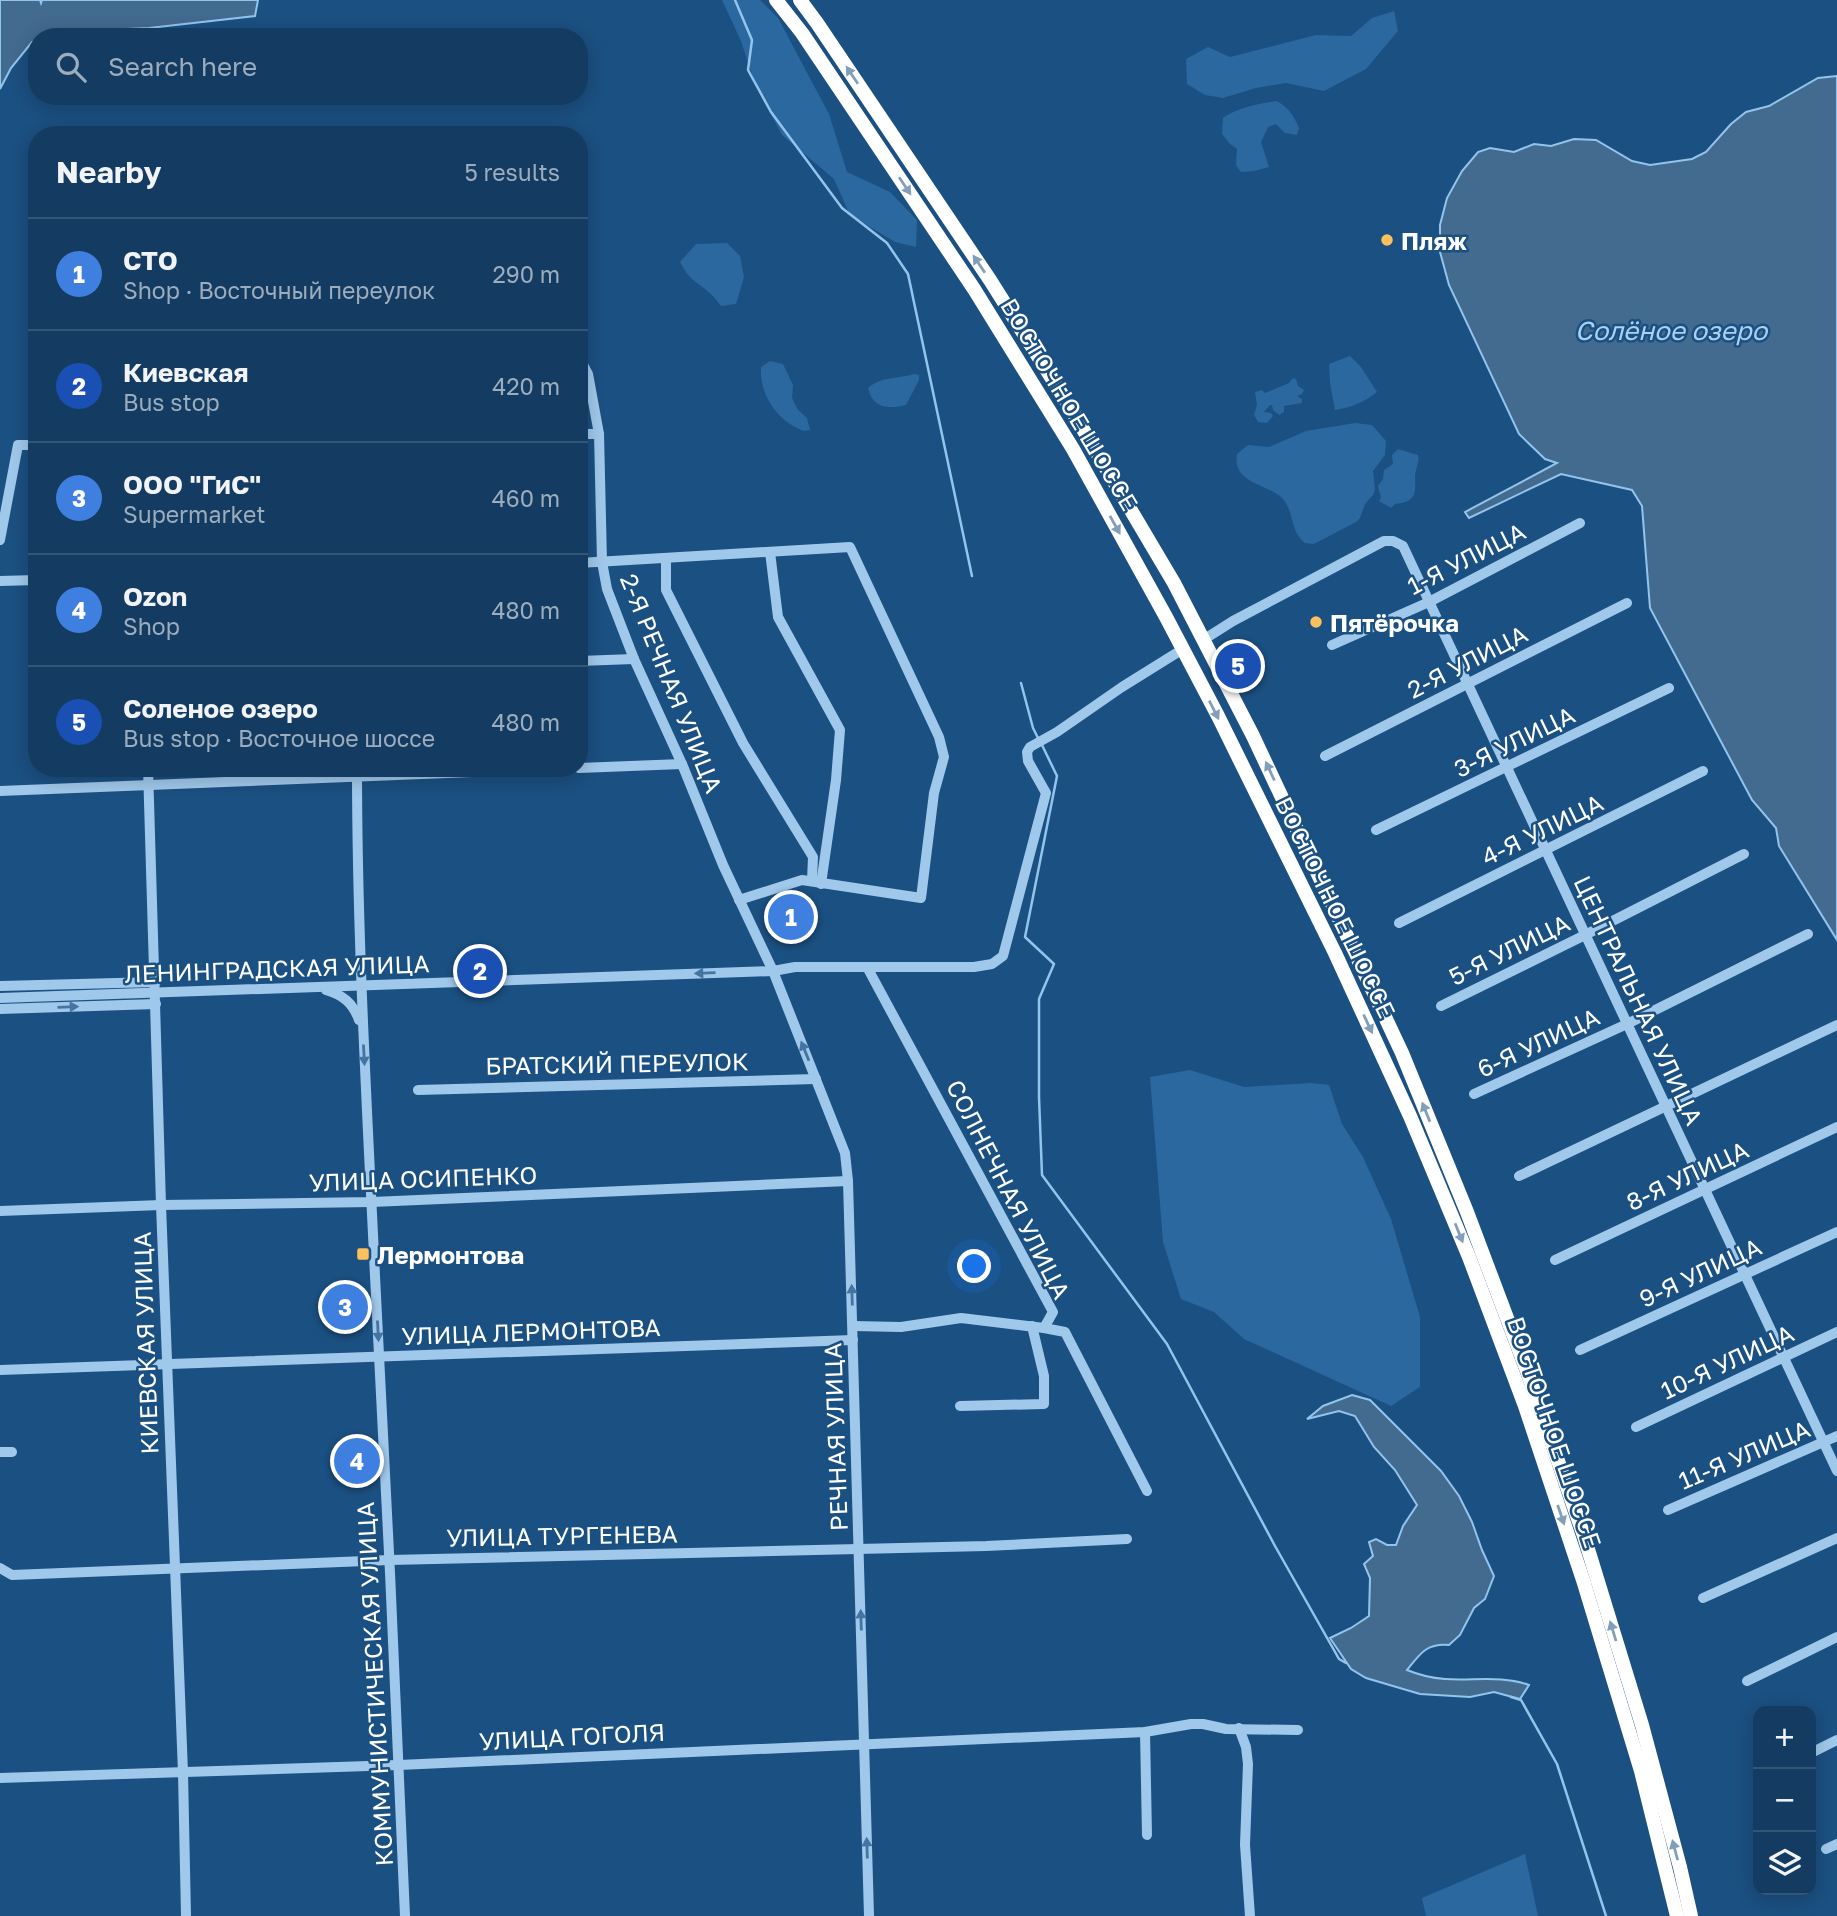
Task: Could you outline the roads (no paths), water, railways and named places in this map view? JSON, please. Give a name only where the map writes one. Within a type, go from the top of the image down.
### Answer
[{"type":"highway","name":"ВОСТОЧНОЕ ШОССЕ","points":[[776,0],[802,33],[974,289],[1073,449],[1183,649],[1301,881],[1410,1116],[1469,1257],[1525,1406],[1583,1580],[1641,1771],[1677,1916]]},
{"type":"highway","name":"ВОСТОЧНОЕ ШОССЕ","points":[[800,0],[990,279],[1174,583],[1253,736],[1402,1053],[1467,1212],[1527,1371],[1584,1536],[1642,1724],[1691,1916]]},
{"type":"highway","points":[[1051,413],[1055,402],[1068,404]]},
{"type":"highway","points":[[1301,881],[1308,889],[1332,937],[1337,943],[1342,943],[1344,934],[1334,909]]},
{"type":"street","name":"2-Я РЕЧНАЯ УЛИЦА","points":[[588,374],[598,434],[602,562],[607,589],[634,659],[682,764],[738,900],[773,971]]},
{"type":"street","points":[[588,434],[598,434]]},
{"type":"street","points":[[0,540],[18,445],[28,445]]},
{"type":"street","name":"1-Я УЛИЦА","points":[[1332,645],[1429,602],[1580,523]]},
{"type":"street","name":"ЦЕНТРАЛЬНАЯ УЛИЦА","points":[[1203,640],[1233,621],[1384,541],[1393,541],[1403,547],[1837,1471]]},
{"type":"street","points":[[588,563],[850,547],[939,737],[944,757],[934,793],[920,898],[802,880],[738,900]]},
{"type":"street","points":[[770,552],[778,617],[840,730],[836,780],[816,883]]},
{"type":"street","points":[[666,558],[666,590],[743,743],[813,857],[816,883]]},
{"type":"street","points":[[0,581],[28,580]]},
{"type":"street","name":"2-Я УЛИЦА","points":[[1325,755],[1627,603]]},
{"type":"street","name":"ЛЕНИНГРАДСКАЯ УЛИЦА","points":[[0,998],[135,993],[156,987],[319,988],[773,971],[795,967],[974,967],[992,964],[1003,956],[1046,793],[1028,761],[1027,752],[1030,747],[1183,649]]},
{"type":"street","points":[[588,661],[634,659]]},
{"type":"street","name":"3-Я УЛИЦА","points":[[1376,830],[1669,688]]},
{"type":"street","points":[[588,768],[682,764]]},
{"type":"street","name":"4-Я УЛИЦА","points":[[1399,923],[1703,771]]},
{"type":"street","name":"КИЕВСКАЯ УЛИЦА","points":[[148,777],[160,1205],[176,1568],[186,1916]]},
{"type":"street","points":[[0,791],[149,786],[283,777]]},
{"type":"street","name":"КОММУНИСТИЧЕСКАЯ УЛИЦА","points":[[357,777],[361,986],[405,1916]]},
{"type":"street","name":"5-Я УЛИЦА","points":[[1441,1006],[1745,854]]},
{"type":"street","name":"6-Я УЛИЦА","points":[[1474,1094],[1627,1024],[1808,934]]},
{"type":"street","name":"СОЛНЕЧНАЯ УЛИЦА","points":[[867,967],[1053,1312],[1044,1328],[1065,1332],[1147,1491]]},
{"type":"street","name":"РЕЧНАЯ УЛИЦА","points":[[773,971],[845,1153],[848,1181],[869,1916]]},
{"type":"street","points":[[0,986],[156,987]]},
{"type":"street","name":"КОММУНИСТИЧЕСКАЯ УЛИЦА","points":[[319,988],[337,993],[348,1001],[355,1010],[363,1031]]},
{"type":"street","points":[[0,1009],[156,1004]]},
{"type":"street","points":[[1519,1176],[1837,1025]]},
{"type":"street","name":"БРАТСКИЙ ПЕРЕУЛОК","points":[[418,1090],[816,1079]]},
{"type":"street","name":"8-Я УЛИЦА","points":[[1555,1260],[1837,1127]]},
{"type":"street","name":"УЛИЦА ОСИПЕНКО","points":[[0,1211],[160,1205],[372,1202],[848,1181]]},
{"type":"street","name":"9-Я УЛИЦА","points":[[1580,1350],[1837,1232]]},
{"type":"street","points":[[852,1326],[901,1327],[961,1318],[1044,1328]]},
{"type":"street","points":[[960,1406],[1044,1404],[1044,1376],[1032,1326]]},
{"type":"street","name":"10-Я УЛИЦА","points":[[1636,1427],[1837,1332]]},
{"type":"street","name":"УЛИЦА ЛЕРМОНТОВА","points":[[0,1370],[853,1340]]},
{"type":"street","name":"11-Я УЛИЦА","points":[[1668,1510],[1837,1436]]},
{"type":"street","points":[[0,1452],[12,1452]]},
{"type":"street","points":[[1703,1598],[1837,1538]]},
{"type":"street","name":"УЛИЦА ТУРГЕНЕВА","points":[[0,1567],[12,1575],[390,1560],[986,1546],[1127,1539]]},
{"type":"street","points":[[1747,1681],[1837,1637]]},
{"type":"street","name":"УЛИЦА ГОГОЛЯ","points":[[0,1778],[399,1765],[864,1745],[1145,1732],[1191,1724],[1226,1729],[1298,1730]]},
{"type":"street","points":[[1239,1728],[1246,1747],[1248,1764],[1245,1845],[1250,1916]]},
{"type":"street","points":[[1145,1732],[1147,1835]]},
{"type":"street","points":[[1816,1750],[1837,1740]]},
{"type":"street","points":[[1826,1849],[1837,1844]]},
{"type":"water","points":[[0,0],[40,0],[41,3],[42,0],[258,0],[255,16],[149,28],[28,28],[28,47],[11,68],[0,89]]},
{"type":"water","name":"Солёное озеро","points":[[1837,76],[1837,940],[1779,846],[1776,828],[1752,800],[1650,608],[1642,506],[1632,490],[1561,474],[1469,518],[1465,512],[1557,463],[1545,459],[1519,434],[1449,285],[1440,252],[1440,225],[1447,198],[1462,171],[1478,152],[1490,148],[1514,152],[1534,144],[1551,146],[1574,139],[1596,140],[1632,161],[1650,165],[1692,159],[1706,152],[1731,124],[1746,112],[1769,106],[1818,78]]},
{"type":"water","points":[[1352,1395],[1370,1400],[1441,1471],[1459,1496],[1494,1576],[1485,1599],[1474,1608],[1460,1635],[1449,1645],[1435,1646],[1424,1651],[1407,1670],[1440,1679],[1498,1679],[1529,1685],[1520,1699],[1494,1692],[1470,1697],[1420,1694],[1366,1678],[1351,1669],[1330,1638],[1369,1616],[1370,1578],[1364,1564],[1373,1556],[1369,1542],[1376,1539],[1387,1545],[1396,1545],[1403,1526],[1417,1505],[1395,1470],[1374,1447],[1355,1416],[1339,1411],[1307,1419],[1323,1406]]},
{"type":"waterway","points":[[735,0],[752,40],[748,70],[771,112],[842,208],[887,243],[908,274],[972,576]]},
{"type":"waterway","points":[[1021,683],[1033,728],[1039,740]]},
{"type":"waterway","points":[[1042,745],[1057,776],[1025,937],[1054,964],[1039,999],[1042,1175],[1167,1344],[1275,1546],[1339,1659],[1346,1663]]},
{"type":"waterway","points":[[1511,1697],[1521,1700],[1557,1764],[1606,1916]]},
{"type":"place","name":"Пляж","points":[[1387,240]]},
{"type":"place","name":"Пятёрочка","points":[[1316,622]]},
{"type":"place","name":"Соленое озеро","points":[[1238,666]]},
{"type":"place","name":"СТО","points":[[791,917]]},
{"type":"place","name":"Киевская","points":[[480,971]]},
{"type":"place","name":"Лермонтова","points":[[363,1254]]},
{"type":"place","name":"ООО \"ГиС\"","points":[[345,1307]]},
{"type":"place","name":"Ozon","points":[[357,1461]]}]
